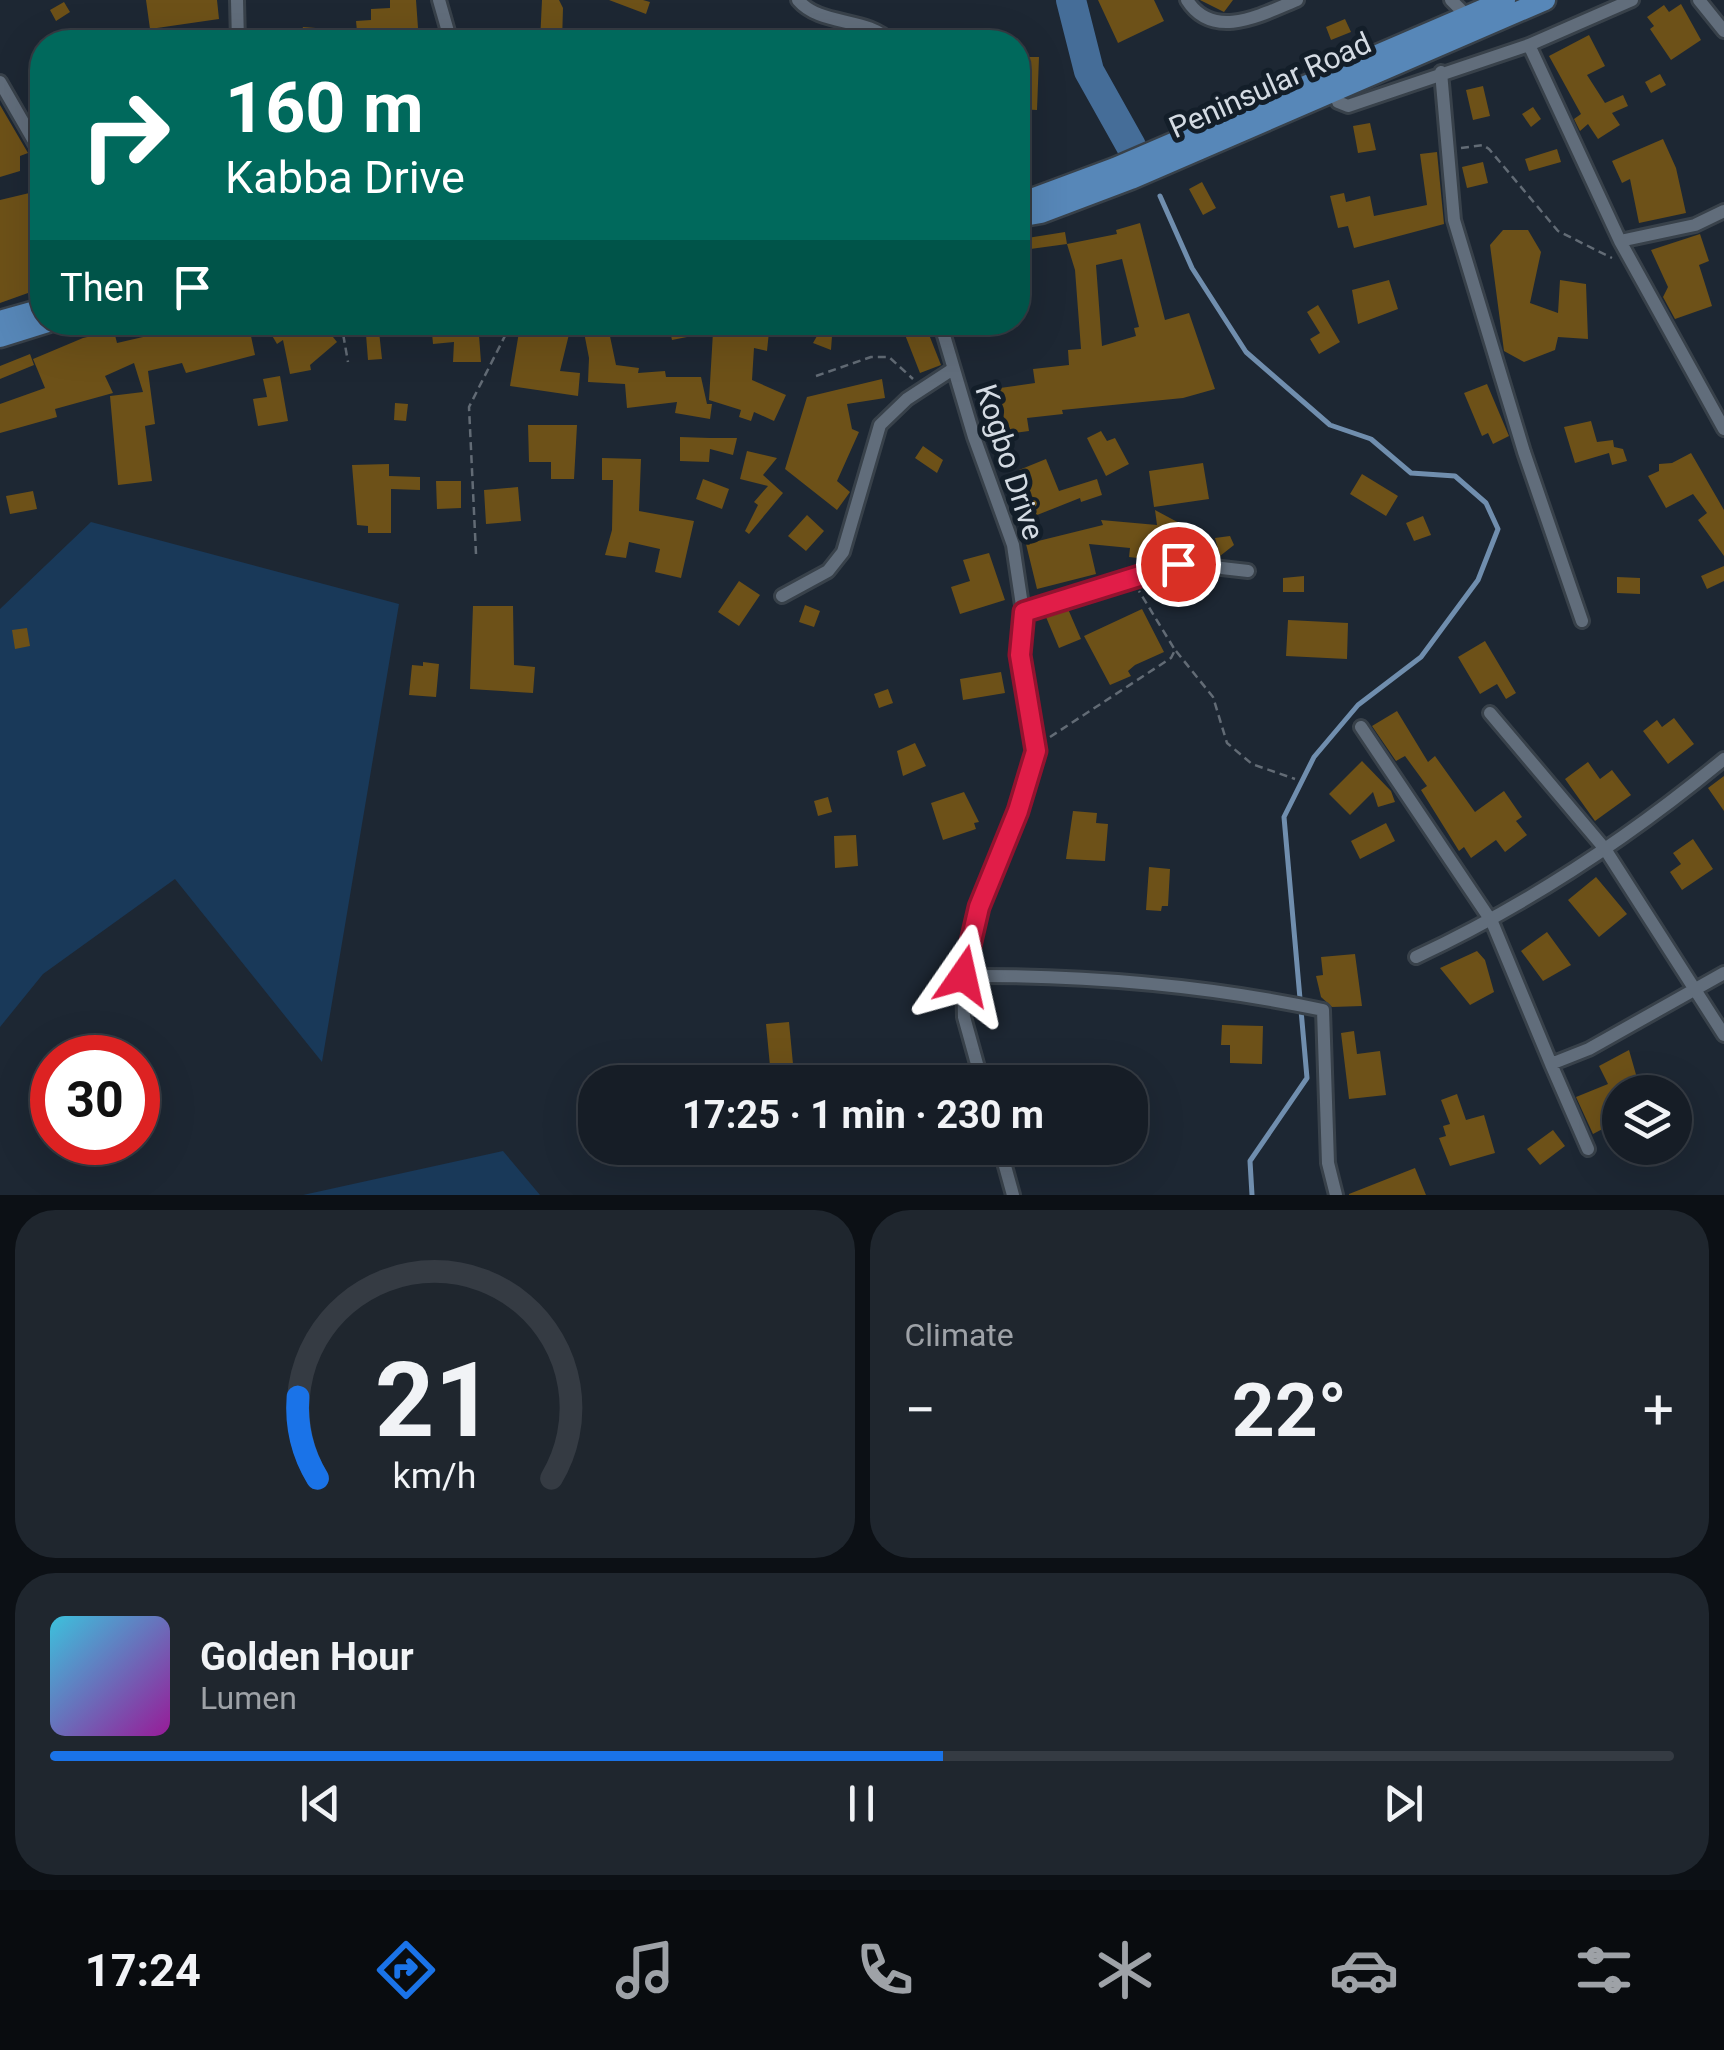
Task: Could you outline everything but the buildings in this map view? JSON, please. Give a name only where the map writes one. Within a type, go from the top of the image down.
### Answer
[{"type":"main road","name":"Peninsular Road","points":[[1030,215],[1131,179],[1505,0]]},
{"type":"main road","name":"Peninsular Road","points":[[1030,200],[1545,0]]},
{"type":"main road","points":[[0,322],[30,313]]},
{"type":"main road","points":[[0,337],[30,328]]},
{"type":"street","points":[[237,0],[238,30]]},
{"type":"street","points":[[439,0],[448,30]]},
{"type":"street","points":[[798,0],[811,12],[880,30]]},
{"type":"street","points":[[1186,0],[1206,20],[1231,24],[1297,0]]},
{"type":"street","points":[[1451,0],[1468,17]]},
{"type":"street","points":[[1334,80],[1338,102],[1348,106],[1441,72],[1529,46],[1632,0]]},
{"type":"street","points":[[1699,0],[1724,31]]},
{"type":"street","points":[[1529,46],[1620,241],[1724,429]]},
{"type":"street","points":[[1441,72],[1454,220],[1524,452],[1582,621]]},
{"type":"street","points":[[0,82],[30,135]]},
{"type":"street","points":[[1620,241],[1696,225],[1724,211]]},
{"type":"street","name":"Kogbo Drive","points":[[944,335],[1014,545],[1024,612],[1020,655],[1036,751],[1018,811],[979,907],[963,976],[964,1017],[977,1065]]},
{"type":"street","points":[[782,596],[836,563],[843,552],[880,424],[953,369]]},
{"type":"street","points":[[1024,612],[1178,564],[1248,571]]},
{"type":"street","points":[[1490,713],[1604,848],[1724,1035]]},
{"type":"street","points":[[1361,727],[1492,922],[1588,1149]]},
{"type":"street","points":[[1416,957],[1492,922],[1604,848],[1724,759]]},
{"type":"street","points":[[1550,1064],[1589,1049],[1724,973]]},
{"type":"street","points":[[963,976],[1111,980],[1315,1008],[1327,1014],[1328,1163],[1336,1195]]},
{"type":"street","points":[[1005,1165],[1013,1195]]},
{"type":"path","points":[[1450,150],[1483,145],[1558,230],[1635,269]]},
{"type":"path","points":[[343,335],[348,362]]},
{"type":"path","points":[[476,554],[469,407],[505,335]]},
{"type":"path","points":[[816,376],[871,357],[889,357],[924,390]]},
{"type":"path","points":[[1130,578],[1175,650],[1213,697],[1227,744],[1252,764],[1295,778]]},
{"type":"path","points":[[1036,751],[1171,658],[1175,650]]},
{"type":"shaded area","points":[[91,522],[399,604],[322,1062],[175,879],[43,974],[0,1027],[0,609]]},
{"type":"shaded area","points":[[503,1151],[540,1195],[303,1195]]},
{"type":"waterway","points":[[1071,0],[1089,71],[1131,146]]},
{"type":"waterway","points":[[1160,196],[1192,268],[1246,352],[1330,425],[1371,439],[1411,473],[1455,476],[1486,503],[1498,529],[1478,580],[1421,657],[1358,705],[1314,757],[1284,817],[1307,1078],[1250,1161],[1252,1195]]},
{"type":"route","points":[[963,976],[979,907],[1018,811],[1036,751],[1020,655],[1024,612],[1178,564]]}]
